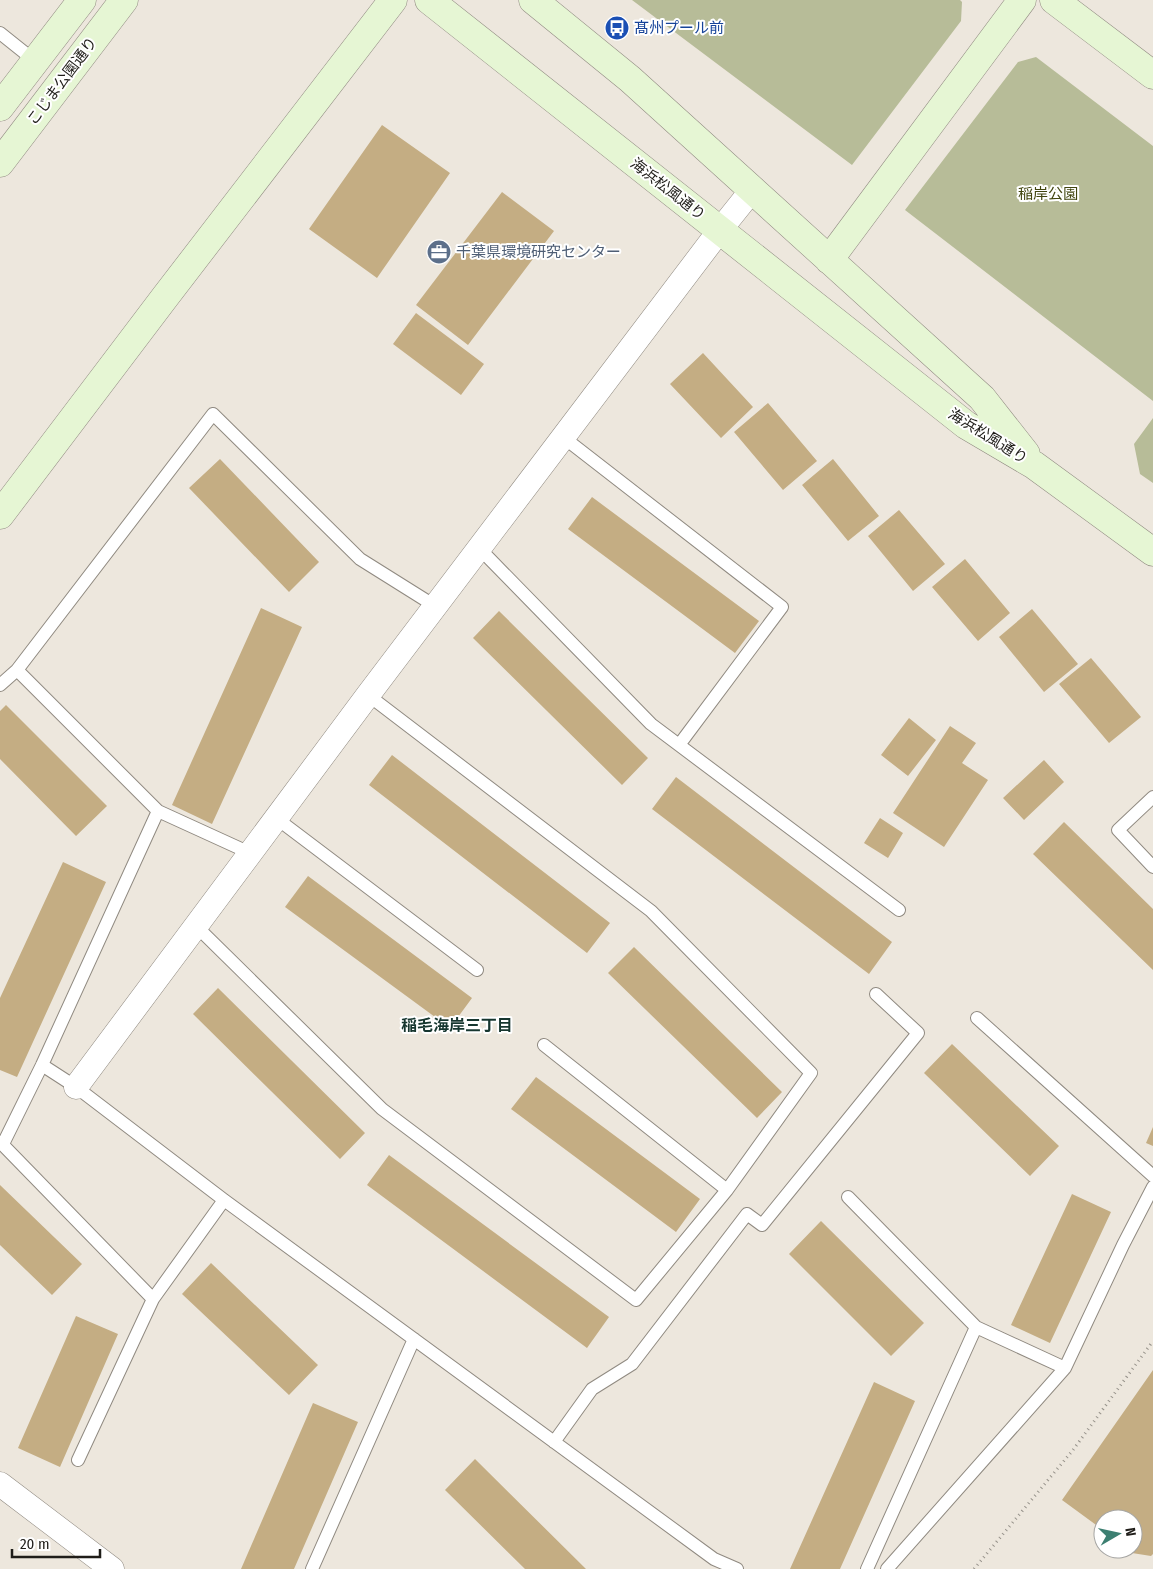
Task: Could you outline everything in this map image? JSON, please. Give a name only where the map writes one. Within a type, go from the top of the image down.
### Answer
[{"type":"street","points":[[0,107],[82,0]]},
{"type":"street","name":"こじま公園通り","points":[[0,163],[124,0]]},
{"type":"street","points":[[0,515],[171,289],[394,0]]},
{"type":"street","name":"海浜松風通り","points":[[429,0],[966,425],[1034,465]]},
{"type":"street","name":"海浜松風通り","points":[[533,0],[630,79],[982,398],[1034,465]]},
{"type":"street","points":[[829,260],[1022,0]]},
{"type":"street","points":[[1054,0],[1153,75]]},
{"type":"street","points":[[76,1087],[195,925],[435,606],[752,190]]},
{"type":"street","points":[[1034,465],[1153,552]]},
{"type":"street","points":[[0,1484],[112,1569]]},
{"type":"lane","points":[[0,33],[35,61]]},
{"type":"lane","points":[[0,685],[17,670],[213,414],[360,559],[435,606]]},
{"type":"lane","points":[[563,437],[782,607],[679,745]]},
{"type":"lane","points":[[479,548],[651,724],[899,910]]},
{"type":"lane","points":[[17,670],[158,811],[250,853]]},
{"type":"lane","points":[[195,925],[382,1109],[636,1300],[727,1190],[811,1073],[651,911],[368,695]]},
{"type":"lane","points":[[1153,797],[1118,830],[1153,867]]},
{"type":"lane","points":[[153,1299],[1,1143],[42,1065],[158,811]]},
{"type":"lane","points":[[276,818],[477,970]]},
{"type":"lane","points":[[554,1442],[592,1389],[632,1364],[747,1214],[762,1225],[918,1032],[876,994]]},
{"type":"lane","points":[[977,1018],[1153,1176]]},
{"type":"lane","points":[[544,1045],[727,1190]]},
{"type":"lane","points":[[42,1065],[76,1087],[224,1200],[554,1442],[712,1564],[737,1569]]},
{"type":"lane","points":[[887,1569],[1065,1368],[1153,1186]]},
{"type":"lane","points":[[848,1197],[976,1327],[1065,1368]]},
{"type":"lane","points":[[78,1460],[153,1299],[224,1200]]},
{"type":"lane","points":[[867,1569],[976,1327]]},
{"type":"lane","points":[[312,1569],[414,1339]]},
{"type":"path","points":[[974,1569],[1073,1450],[1153,1341]]},
{"type":"green space","points":[[632,0],[960,0],[962,2],[961,21],[852,165]]},
{"type":"green space","name":"稲岸公園","points":[[1036,57],[1153,146],[1153,401],[905,210],[1018,62]]},
{"type":"green space","points":[[1153,418],[1153,483],[1140,474],[1134,444]]},
{"type":"building","points":[[382,125],[450,173],[377,278],[309,229]]},
{"type":"building","points":[[502,192],[554,231],[468,345],[416,305]]},
{"type":"building","points":[[416,313],[484,364],[461,395],[393,344]]},
{"type":"building","points":[[703,353],[753,407],[721,438],[670,384]]},
{"type":"building","points":[[768,403],[817,461],[783,490],[734,432]]},
{"type":"building","points":[[220,459],[319,562],[289,592],[189,488]]},
{"type":"building","points":[[833,459],[879,516],[848,541],[802,485]]},
{"type":"building","points":[[592,497],[759,621],[735,653],[568,529]]},
{"type":"building","points":[[899,510],[945,564],[913,591],[868,536]]},
{"type":"building","points":[[965,559],[1010,613],[978,641],[932,587]]},
{"type":"building","points":[[261,608],[302,627],[212,824],[172,805]]},
{"type":"building","points":[[1032,609],[1078,664],[1044,692],[999,637]]},
{"type":"building","points":[[499,611],[648,758],[622,785],[473,638]]},
{"type":"building","points":[[1091,658],[1141,717],[1109,743],[1059,684]]},
{"type":"building","points":[[6,705],[107,806],[76,836],[0,759],[0,711]]},
{"type":"building","points":[[909,718],[936,740],[908,776],[881,755]]},
{"type":"building","points":[[950,726],[976,743],[962,763],[988,780],[944,847],[893,813]]},
{"type":"building","points":[[392,755],[610,923],[587,953],[369,785]]},
{"type":"building","points":[[1044,760],[1064,782],[1024,820],[1003,798]]},
{"type":"building","points":[[676,777],[892,942],[869,974],[652,809]]},
{"type":"building","points":[[880,818],[903,833],[888,858],[864,843]]},
{"type":"building","points":[[1064,822],[1153,909],[1153,970],[1033,854]]},
{"type":"building","points":[[63,862],[106,882],[17,1077],[0,1070],[0,998]]},
{"type":"building","points":[[308,876],[472,998],[450,1028],[285,907]]},
{"type":"building","points":[[634,947],[782,1092],[757,1118],[608,973]]},
{"type":"building","points":[[218,988],[365,1133],[340,1159],[193,1014]]},
{"type":"building","points":[[952,1044],[1059,1146],[1030,1176],[924,1073]]},
{"type":"building","points":[[536,1077],[700,1199],[676,1232],[511,1109]]},
{"type":"building","points":[[1153,1127],[1153,1146],[1146,1143]]},
{"type":"building","points":[[389,1155],[609,1317],[587,1348],[367,1185]]},
{"type":"building","points":[[0,1185],[82,1264],[52,1295],[0,1245]]},
{"type":"building","points":[[1072,1194],[1111,1212],[1050,1343],[1011,1325]]},
{"type":"building","points":[[821,1221],[924,1323],[891,1356],[789,1254]]},
{"type":"building","points":[[211,1263],[318,1365],[289,1395],[182,1294]]},
{"type":"building","points":[[76,1316],[118,1334],[60,1467],[18,1448]]},
{"type":"building","points":[[1153,1370],[1153,1554],[1151,1556],[1143,1555],[1143,1509],[1093,1509],[1093,1523],[1062,1500]]},
{"type":"building","points":[[874,1382],[915,1401],[840,1569],[790,1569]]},
{"type":"building","points":[[313,1403],[358,1422],[294,1569],[241,1569]]},
{"type":"building","points":[[475,1459],[586,1569],[525,1569],[445,1490]]},
{"type":"place","name":"髙州プール前","points":[[617,28]]},
{"type":"place","name":"千葉県環境研究センター","points":[[439,252]]},
{"type":"district","name":"稲毛海岸三丁目","points":[[457,1025]]}]
